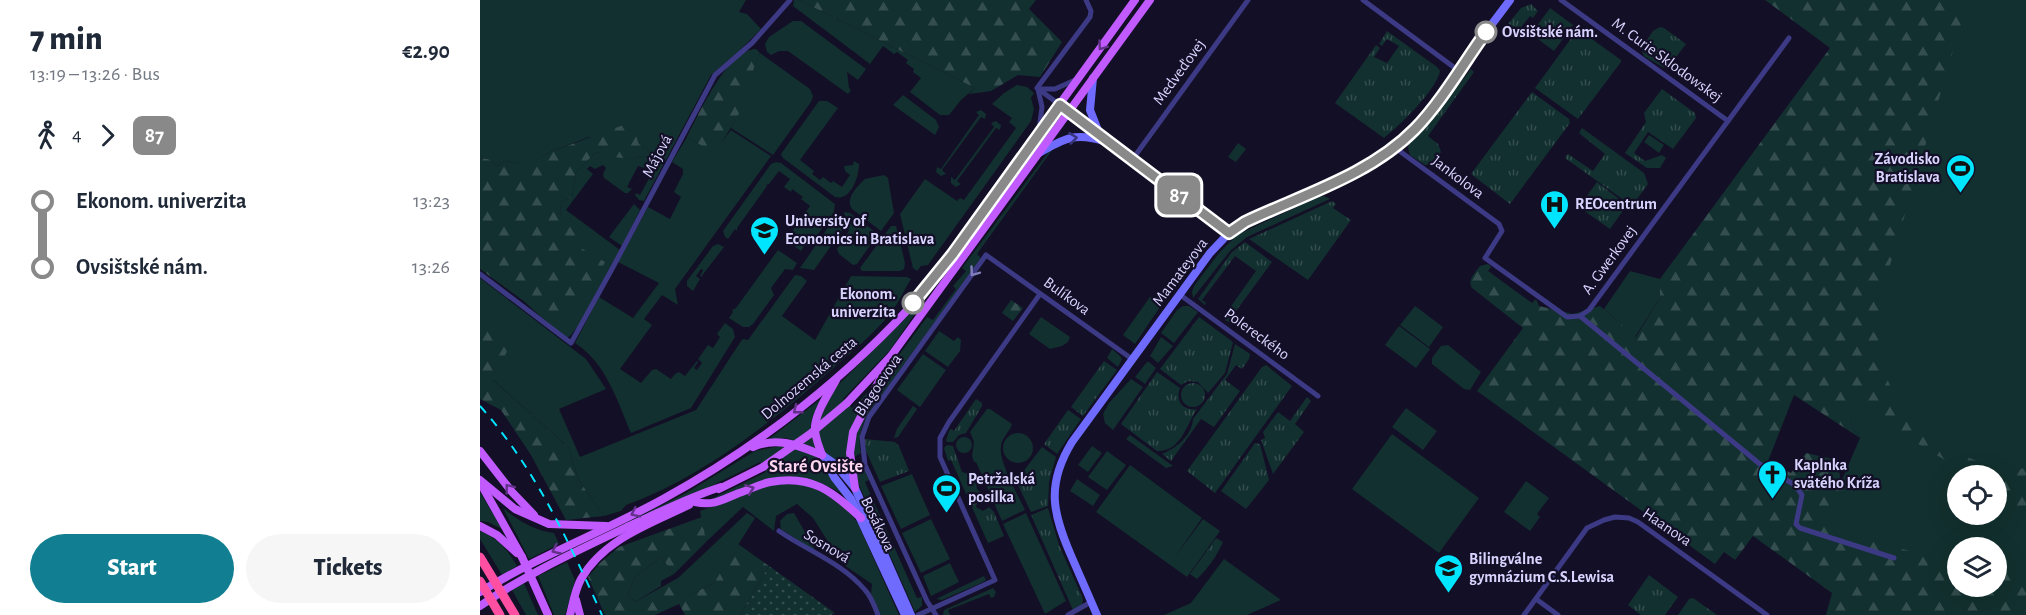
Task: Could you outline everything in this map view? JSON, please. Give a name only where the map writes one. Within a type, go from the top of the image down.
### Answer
[{"type":"highway","points":[[480,557],[515,615]]},
{"type":"highway","points":[[480,581],[500,615]]},
{"type":"main road","name":"Dolnozemská cesta","points":[[480,592],[536,560],[680,489],[743,451],[806,403],[841,372],[923,293],[1135,0]]},
{"type":"main road","points":[[570,615],[582,579],[607,548],[622,538],[763,466],[810,434],[847,403],[891,356],[1150,0]]},
{"type":"main road","points":[[855,488],[850,453],[853,432],[891,356]]},
{"type":"main road","points":[[822,455],[815,424],[826,397],[841,372]]},
{"type":"main road","points":[[743,451],[773,441],[794,444],[822,455]]},
{"type":"main road","points":[[480,451],[520,501],[542,520]]},
{"type":"main road","points":[[480,481],[515,509],[549,524],[609,526]]},
{"type":"main road","points":[[480,481],[522,557],[548,615]]},
{"type":"main road","points":[[694,502],[710,505],[770,482],[799,481],[815,484],[837,496],[861,518]]},
{"type":"main road","points":[[480,606],[522,579],[594,543],[693,497],[721,488]]},
{"type":"main road","points":[[480,526],[497,535],[522,557]]},
{"type":"main road","points":[[575,597],[580,615]]},
{"type":"street","name":"Májová","points":[[480,274],[571,343],[715,75],[752,43],[790,0]]},
{"type":"street","points":[[1038,135],[1042,107],[1038,89],[1090,17],[1091,12],[1086,0]]},
{"type":"street","name":"Medveďovej","points":[[1132,160],[1248,0]]},
{"type":"street","points":[[1363,0],[1459,71]]},
{"type":"street","points":[[1492,24],[1510,0]]},
{"type":"street","name":"M. Curie Sklodowskej","points":[[1561,0],[1728,121]]},
{"type":"street","name":"A. Gwerkovej","points":[[1485,258],[1568,317],[1580,316],[1589,310],[1789,38]]},
{"type":"street","name":"Mamateyova","points":[[1097,615],[1057,521],[1054,504],[1059,465],[1072,442],[1179,294],[1215,247],[1229,233],[1245,222],[1365,167],[1394,147],[1420,123],[1482,39]]},
{"type":"street","points":[[1038,89],[1055,89],[1080,77]]},
{"type":"street","points":[[1093,77],[1090,110],[1101,136]]},
{"type":"street","points":[[1038,89],[1229,233]]},
{"type":"street","points":[[1039,153],[1062,140],[1075,136],[1090,137],[1110,144]]},
{"type":"street","name":"Jankolova","points":[[1394,147],[1498,224],[1502,231],[1485,258]]},
{"type":"street","name":"Bulíkova","points":[[986,255],[1132,359]]},
{"type":"street","name":"Blagoevova","points":[[936,615],[927,601],[865,465],[862,437],[869,417],[986,255]]},
{"type":"street","points":[[918,615],[995,580],[940,457],[940,438],[1040,294]]},
{"type":"street","name":"Polereckého","points":[[1179,294],[1318,396]]},
{"type":"street","points":[[1580,316],[1761,465],[1795,485],[1802,495],[1796,524],[1800,528],[1894,558]]},
{"type":"street","name":"Bosákova","points":[[822,455],[832,461],[855,488],[911,615]]},
{"type":"street","name":"Bosákova","points":[[822,455],[861,518],[905,615]]},
{"type":"street","name":"Haanova","points":[[1524,615],[1586,530],[1604,520],[1622,516],[1638,522],[1767,615]]},
{"type":"street","name":"Sosnová","points":[[778,531],[804,549],[839,566],[867,591],[878,615]]},
{"type":"street","points":[[1536,599],[1558,615]]},
{"type":"street","points":[[1068,615],[1091,602]]},
{"type":"green space","points":[[480,0],[746,0],[739,12],[747,14],[761,29],[711,75],[644,201],[639,200],[635,195],[636,193],[640,195],[652,173],[648,169],[638,166],[627,187],[632,189],[625,193],[604,178],[606,168],[603,165],[595,169],[590,166],[587,169],[593,174],[566,210],[620,250],[578,326],[567,338],[541,317],[581,248],[581,229],[567,217],[561,219],[560,202],[572,197],[576,172],[596,152],[630,159],[642,156],[664,161],[639,144],[637,140],[589,137],[545,154],[528,169],[517,163],[504,161],[498,166],[488,159],[480,158]]},
{"type":"green space","points":[[794,0],[799,0],[975,88],[949,115],[940,115],[910,92],[921,78],[906,63],[908,60],[883,46],[870,64],[793,6]]},
{"type":"green space","points":[[799,0],[1036,0],[1029,9],[1062,42],[1040,77],[1018,75],[991,91],[969,94],[975,88]]},
{"type":"green space","points":[[1765,0],[1968,0],[1881,296],[1878,321],[1879,345],[1883,367],[1892,388],[1903,408],[1918,425],[1959,453],[1989,465],[1953,465],[1888,426],[1855,399],[1850,423],[1860,438],[1794,395],[1768,461],[1791,473],[1806,453],[1837,460],[1843,493],[1829,525],[1856,538],[1947,560],[1947,597],[2007,597],[2007,573],[2026,578],[2026,615],[1826,615],[1832,593],[1753,536],[1735,560],[1724,552],[1715,564],[1477,391],[1523,328],[1472,288],[1471,279],[1480,266],[1488,264],[1491,267],[1488,271],[1532,303],[1536,299],[1539,306],[1573,314],[1600,306],[1636,337],[1660,298],[1660,279],[1830,48]]},
{"type":"green space","name":"Závodisko Bratislava","points":[[1954,0],[2026,0],[2026,596],[2007,590],[2007,537],[1947,537],[1947,572],[1819,533],[1860,438],[1850,423],[1854,399]]},
{"type":"green space","points":[[1531,4],[1538,11],[1533,18],[1530,16],[1518,31],[1508,24],[1521,8]]},
{"type":"green space","points":[[1550,8],[1573,25],[1554,51],[1531,34]]},
{"type":"green space","points":[[793,21],[801,21],[866,69],[858,80],[847,72],[851,90],[848,94],[788,51],[779,51],[771,55],[767,52],[765,44],[769,37]]},
{"type":"green space","points":[[1660,27],[1686,44],[1670,65],[1664,68],[1644,56],[1642,51],[1653,31]]},
{"type":"green space","points":[[1578,29],[1621,62],[1578,119],[1535,88]]},
{"type":"green space","points":[[1387,31],[1440,71],[1425,98],[1384,138],[1335,103],[1376,45],[1380,48],[1374,57],[1387,63],[1399,46],[1387,39],[1382,46],[1379,44]]},
{"type":"green space","points":[[756,49],[760,53],[741,110],[714,153],[687,137],[706,99],[725,71],[745,52]]},
{"type":"green space","points":[[760,53],[810,89],[813,96],[773,155],[731,128]]},
{"type":"green space","points":[[1471,69],[1474,72],[1428,136],[1438,144],[1441,152],[1433,164],[1425,165],[1410,155],[1409,144]]},
{"type":"green space","points":[[1017,85],[1027,87],[1034,93],[1031,98],[1034,109],[1031,121],[928,265],[921,266],[917,271],[913,268],[900,214],[925,179],[957,201],[960,198],[964,200],[1016,128],[1009,122],[1012,118],[992,104]]},
{"type":"green space","points":[[1662,89],[1695,113],[1696,118],[1673,149],[1648,132],[1634,153],[1645,161],[1662,155],[1666,158],[1660,168],[1647,168],[1625,153],[1646,122],[1644,113]]},
{"type":"green space","points":[[1532,92],[1569,119],[1570,123],[1510,204],[1471,174]]},
{"type":"green space","points":[[903,95],[936,120],[939,127],[935,135],[893,105]]},
{"type":"green space","points":[[819,101],[827,101],[838,108],[800,160],[814,171],[812,174],[820,180],[823,177],[842,187],[850,175],[845,171],[844,166],[853,165],[854,161],[859,164],[858,175],[853,187],[850,192],[841,197],[835,197],[783,158],[781,154]]},
{"type":"green space","points":[[981,110],[986,114],[985,119],[981,117],[942,170],[946,174],[941,176],[936,172],[937,167],[941,169],[979,115],[976,112]]},
{"type":"green space","points":[[996,121],[1001,125],[1000,130],[996,128],[957,181],[961,184],[956,187],[951,183],[951,177],[955,180],[994,127],[991,123]]},
{"type":"green space","points":[[626,124],[639,133],[637,139],[639,144],[665,161],[642,156],[630,159],[614,157],[596,152],[576,172],[572,197],[560,202],[561,218],[567,216],[581,229],[581,248],[605,262],[590,294],[564,322],[541,317],[525,302],[480,269],[480,158],[488,159],[498,166],[504,161],[528,168],[545,154]]},
{"type":"green space","points":[[1582,128],[1644,173],[1648,184],[1632,206],[1565,158],[1568,154],[1593,171],[1605,154],[1579,133]]},
{"type":"green space","points":[[731,130],[771,156],[675,289],[678,305],[662,295],[644,319],[652,325],[620,369],[641,383],[652,370],[656,369],[671,379],[679,372],[685,376],[697,361],[694,368],[697,370],[702,363],[698,359],[708,345],[713,348],[720,337],[717,334],[725,323],[733,329],[735,337],[691,408],[631,433],[603,372],[586,351],[575,343],[599,297],[633,318],[659,283],[618,262],[648,207],[670,219],[681,197],[674,192],[683,174],[683,169],[672,162],[687,137],[713,152]]},
{"type":"green space","points":[[1649,135],[1664,145],[1659,153],[1644,142]]},
{"type":"green space","points":[[1238,143],[1246,149],[1236,162],[1228,157]]},
{"type":"green space","points":[[1055,146],[977,254],[981,258],[868,414],[862,428],[861,453],[854,457],[859,470],[864,468],[869,480],[865,482],[917,598],[922,597],[922,606],[915,612],[856,478],[852,449],[853,438],[869,402],[897,358],[927,317],[933,320],[956,289],[953,286],[966,271],[962,268]]},
{"type":"green space","points":[[781,163],[835,204],[834,212],[810,245],[804,246],[801,251],[786,240],[810,206],[801,199],[803,197],[792,189],[791,192],[784,187],[790,179],[779,171],[766,185],[737,231],[735,229],[728,239],[723,231],[771,164]]},
{"type":"green space","points":[[884,175],[888,178],[894,213],[881,231],[852,209],[850,201],[853,193],[865,179]]},
{"type":"green space","points":[[1597,182],[1627,205],[1610,229],[1579,207]]},
{"type":"green space","points":[[1324,196],[1330,199],[1247,237],[1230,251],[1193,298],[1194,286],[1219,253],[1237,235]]},
{"type":"green space","points":[[1332,201],[1336,204],[1333,208],[1351,220],[1308,280],[1249,239]]},
{"type":"green space","points":[[634,204],[640,210],[622,246],[609,237]]},
{"type":"green space","points":[[844,212],[850,213],[878,234],[857,264],[853,265],[839,254],[837,249],[849,231]]},
{"type":"green space","points":[[836,216],[839,217],[843,229],[814,270],[800,268]]},
{"type":"green space","points":[[891,226],[896,226],[905,263],[904,269],[900,271],[862,271],[860,268]]},
{"type":"green space","points":[[1245,242],[1272,262],[1228,322],[1223,318],[1224,316],[1256,271],[1235,256],[1202,300],[1206,303],[1205,305],[1198,299],[1232,252]]},
{"type":"green space","points":[[718,244],[724,247],[701,277],[703,270],[701,269],[696,276],[700,279],[693,291],[687,286],[687,281],[713,246]]},
{"type":"green space","points":[[778,250],[797,263],[793,270],[785,269],[771,288],[774,295],[753,324],[743,327],[729,318],[732,310],[736,308]]},
{"type":"green space","points":[[1630,271],[1660,279],[1660,298],[1635,337],[1604,309]]},
{"type":"green space","points":[[795,275],[807,281],[782,316],[815,340],[851,276],[911,279],[893,310],[876,329],[785,409],[708,464],[654,494],[626,505],[621,511],[604,516],[578,479],[569,448],[480,368],[480,278],[586,359],[606,389],[559,409],[580,457],[696,410],[741,341],[748,340]]},
{"type":"green space","points":[[1150,297],[1162,304],[1135,344],[1123,335]]},
{"type":"green space","points":[[925,299],[890,350],[843,399],[852,408],[877,383],[857,415],[851,432],[851,477],[838,462],[825,454],[819,437],[819,420],[834,389]]},
{"type":"green space","points":[[1011,300],[1023,308],[1013,321],[1002,313]]},
{"type":"green space","points":[[1183,306],[1189,306],[1198,312],[1174,343],[1161,333],[1177,310]]},
{"type":"green space","points":[[1415,306],[1443,327],[1429,347],[1400,325]]},
{"type":"green space","points":[[480,309],[513,339],[493,380],[569,448],[578,479],[604,516],[566,520],[531,455],[501,410],[480,399]]},
{"type":"green space","points":[[1041,317],[1070,337],[1068,342],[1050,349],[1029,334]]},
{"type":"green space","points":[[1199,317],[1233,342],[1225,373],[1208,393],[1198,382],[1188,381],[1181,385],[1160,369]]},
{"type":"green space","points":[[1399,326],[1430,349],[1416,368],[1385,345]]},
{"type":"green space","points":[[939,331],[954,341],[958,337],[961,340],[960,351],[948,367],[925,351]]},
{"type":"green space","points":[[1161,337],[1173,346],[1158,363],[1150,356]]},
{"type":"green space","points":[[1235,344],[1250,354],[1242,369],[1236,365],[1225,380],[1240,391],[1214,427],[1201,419],[1171,461],[1162,454],[1178,445],[1190,431],[1193,419],[1227,374]]},
{"type":"green space","points":[[1448,345],[1481,372],[1470,390],[1464,389],[1432,364],[1432,358],[1441,346]]},
{"type":"green space","points":[[1112,349],[1122,359],[1118,367],[1107,358]]},
{"type":"green space","points":[[923,354],[946,370],[920,407],[897,390]]},
{"type":"green space","points":[[1104,361],[1117,370],[1083,416],[1071,407]]},
{"type":"green space","points":[[1147,362],[1156,368],[1145,384],[1135,377]]},
{"type":"green space","points":[[1266,365],[1292,386],[1215,493],[1187,471],[1262,367]]},
{"type":"green space","points":[[1157,372],[1180,388],[1179,401],[1184,407],[1197,409],[1177,442],[1172,447],[1157,451],[1121,424]]},
{"type":"green space","points":[[1131,379],[1143,387],[1113,430],[1105,423],[1103,414],[1109,403]]},
{"type":"green space","points":[[1193,383],[1198,384],[1204,390],[1204,400],[1198,406],[1193,407],[1188,406],[1182,400],[1181,395],[1182,390],[1188,384]]},
{"type":"green space","points":[[1307,397],[1311,401],[1295,424],[1304,432],[1273,474],[1261,440],[1265,438],[1263,432],[1278,412],[1290,421]]},
{"type":"green space","points":[[822,398],[815,448],[786,438],[769,439]]},
{"type":"green space","points":[[976,399],[982,403],[982,406],[966,433],[959,435],[953,442],[947,442],[950,429],[954,431]]},
{"type":"green space","points":[[913,406],[917,409],[898,437],[894,438],[897,429]]},
{"type":"green space","points":[[1406,408],[1437,431],[1423,450],[1392,427]]},
{"type":"green space","points":[[987,409],[1012,424],[1002,443],[1002,460],[1025,510],[1002,521],[972,456],[974,442],[970,432]]},
{"type":"green space","points":[[1068,410],[1081,419],[1057,454],[1044,444]]},
{"type":"green space","points":[[1018,433],[1024,434],[1032,442],[1032,454],[1024,462],[1018,463],[1012,462],[1004,454],[1003,448],[1004,442],[1012,434]]},
{"type":"green space","points":[[1392,434],[1479,498],[1439,553],[1352,489]]},
{"type":"green space","points":[[1130,435],[1173,466],[1166,468],[1126,439]]},
{"type":"green space","points":[[964,437],[972,445],[964,453],[956,445]]},
{"type":"green space","points":[[865,439],[895,442],[899,446],[909,471],[880,482],[866,451]]},
{"type":"green space","points":[[1255,443],[1260,444],[1269,480],[1246,509],[1221,491]]},
{"type":"green space","points":[[785,445],[818,457],[845,495],[823,484],[789,478],[703,503],[766,472],[760,462],[695,494],[612,530],[686,493],[755,451]]},
{"type":"green space","points":[[947,445],[953,446],[962,472],[975,476],[977,489],[984,496],[977,499],[976,507],[983,511],[989,507],[994,512],[1004,536],[988,543],[951,460],[948,461],[944,448]]},
{"type":"green space","points":[[1092,446],[1102,453],[1088,472],[1078,465]]},
{"type":"green space","points":[[1042,447],[1056,457],[1049,482],[1048,506],[1031,512],[1016,481]]},
{"type":"green space","points":[[1107,451],[1126,465],[1107,490],[1088,477]]},
{"type":"green space","points":[[1130,465],[1202,518],[1175,557],[1203,519],[1220,531],[1187,577],[1096,512]]},
{"type":"green space","points":[[2026,468],[2026,518],[2007,502],[2007,469]]},
{"type":"green space","points":[[912,474],[930,515],[901,529],[881,486]]},
{"type":"green space","points":[[1077,479],[1100,495],[1093,506],[1070,491]]},
{"type":"green space","points":[[1526,481],[1549,498],[1537,514],[1540,517],[1530,531],[1504,512]]},
{"type":"green space","points":[[770,485],[809,486],[824,491],[848,509],[858,524],[899,615],[881,615],[871,594],[872,584],[847,567],[813,518],[797,504],[776,516],[774,531],[743,507],[706,542],[700,511]]},
{"type":"green space","points":[[480,492],[502,529],[480,521]]},
{"type":"green space","points":[[503,508],[539,530],[554,533],[559,544],[529,559]]},
{"type":"green space","points":[[1048,508],[1059,545],[1083,599],[1082,605],[1073,610],[1031,515]]},
{"type":"green space","points":[[747,513],[755,518],[714,583],[675,603],[678,578]]},
{"type":"green space","points":[[794,513],[817,553],[781,529],[780,521],[787,514]]},
{"type":"green space","points":[[1026,513],[1066,601],[1045,614],[1003,524]]},
{"type":"green space","points":[[702,517],[706,542],[674,574],[661,557],[634,578],[628,595],[635,602],[678,578],[676,602],[714,583],[738,544],[769,566],[740,615],[685,615],[679,604],[655,615],[605,615],[588,577],[600,563],[619,547]]},
{"type":"green space","points":[[931,519],[950,559],[921,573],[902,533]]},
{"type":"green space","points":[[480,531],[502,545],[517,566],[502,575],[480,539]]},
{"type":"green space","points":[[1216,538],[1223,542],[1212,562],[1197,579],[1190,574]]},
{"type":"green space","points":[[661,557],[674,574],[661,581],[661,586],[635,602],[628,595],[634,578]]},
{"type":"green space","points":[[1224,559],[1281,600],[1247,615],[1164,615],[1191,603]]},
{"type":"green space","points":[[567,562],[575,580],[565,615],[554,615],[538,576]]},
{"type":"green space","points":[[950,563],[959,582],[931,596],[923,576]]},
{"type":"green space","points":[[769,566],[835,613],[831,615],[740,615]]},
{"type":"green space","points":[[1649,575],[1678,597],[1665,615],[1641,615],[1628,605]]},
{"type":"green space","points":[[984,576],[986,580],[981,583],[942,600],[936,599]]},
{"type":"green space","points":[[524,583],[538,615],[526,615],[512,590]]},
{"type":"green space","points":[[993,588],[996,592],[994,597],[991,598],[989,594],[948,610],[950,615],[943,615],[944,610]]},
{"type":"green space","points":[[1693,598],[1717,615],[1678,615],[1689,599]]},
{"type":"tunnel","points":[[1482,39],[1492,24]]},
{"type":"railway","points":[[480,406],[500,430],[534,480],[563,532],[602,615]]},
{"type":"bus line","name":"87","points":[[913,303],[952,255],[1060,105],[1229,233],[1245,222],[1365,167],[1394,147],[1410,134],[1428,114],[1486,32]]},
{"type":"place","name":"Ovsištské nám.","points":[[1486,32]]},
{"type":"place","name":"Závodisko Bratislava","points":[[1961,194]]},
{"type":"place","name":"REOcentrum","points":[[1554,230]]},
{"type":"place","name":"University of Economics in Bratislava","points":[[764,256]]},
{"type":"place","name":"Ekonom. univerzita","points":[[913,303]]},
{"type":"place","name":"Kaplnka svätého Kríža","points":[[1773,500]]},
{"type":"place","name":"Petržalská posilka","points":[[947,514]]},
{"type":"place","name":"Bilingválne gymnázium C.S.Lewisa","points":[[1448,594]]},
{"type":"district","name":"Staré Ovsište","points":[[816,467]]}]
